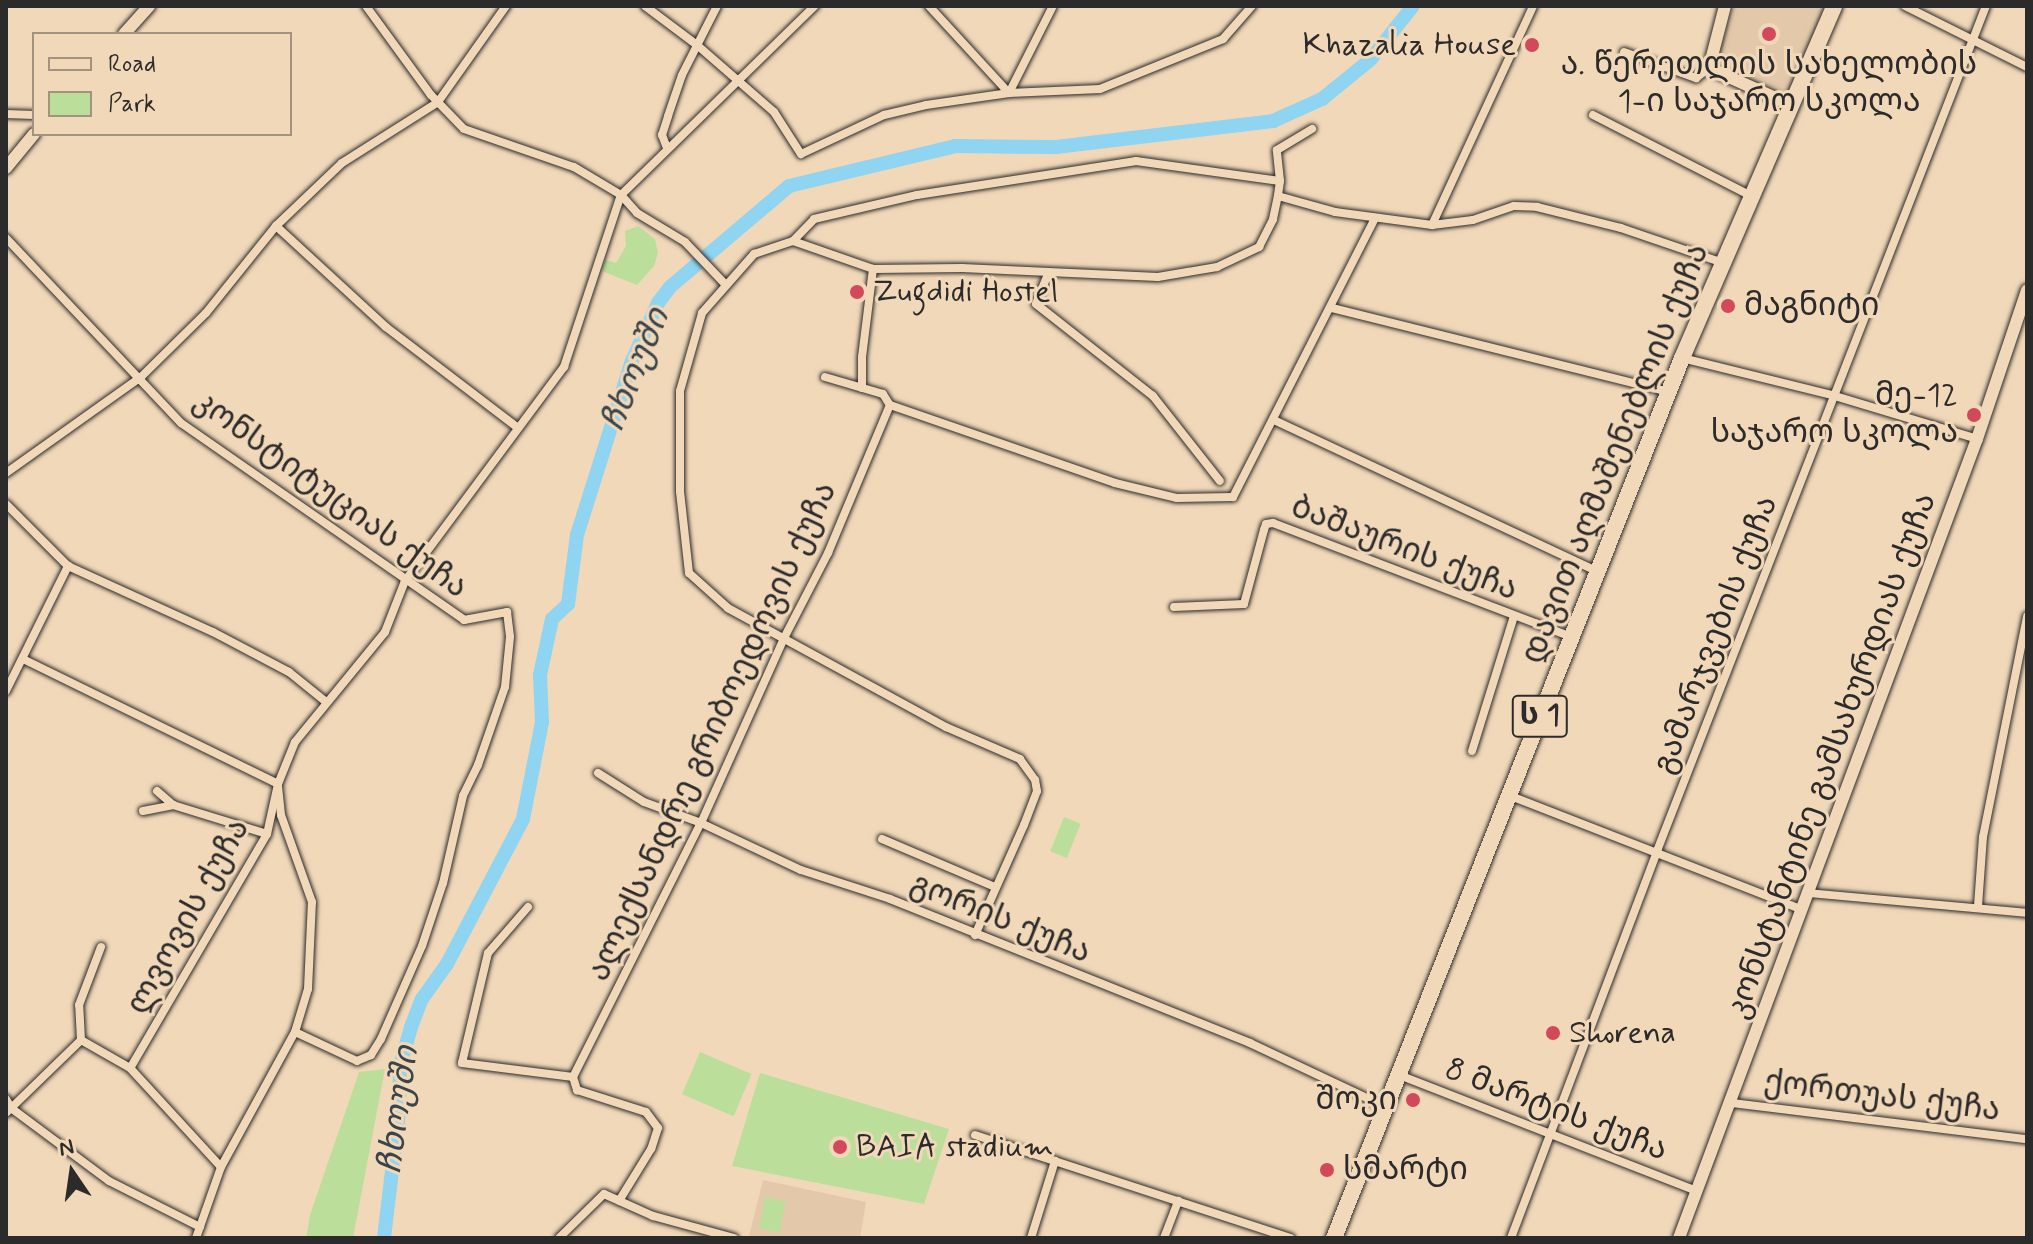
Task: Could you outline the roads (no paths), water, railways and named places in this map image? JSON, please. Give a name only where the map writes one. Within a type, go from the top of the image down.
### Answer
[{"type":"highway","name":"დავით აღმაშენებლის ქუჩა","points":[[1334,1238],[1682,358],[1834,6]]},
{"type":"main road","points":[[126,32],[149,6]]},
{"type":"main road","points":[[1725,6],[1709,68],[1791,105]]},
{"type":"main road","points":[[6,168],[32,136]]},
{"type":"main road","name":"კონსტანტინე გამსახურდიას ქუჩა","points":[[1679,1238],[1732,1103],[1801,909],[1977,439],[2027,290]]},
{"type":"street","points":[[366,6],[438,102],[464,129],[574,167],[621,195],[637,213],[685,242],[725,284]]},
{"type":"street","points":[[6,473],[141,377],[206,313],[276,226],[342,163],[438,102],[506,6]]},
{"type":"street","points":[[645,6],[697,45],[774,112],[801,154],[884,115],[1009,93],[1100,89],[1223,39],[1252,6]]},
{"type":"street","points":[[667,148],[662,135],[682,75],[717,6]]},
{"type":"street","points":[[621,195],[815,6]]},
{"type":"street","points":[[929,6],[1009,93]]},
{"type":"street","points":[[1009,93],[1053,6]]},
{"type":"street","points":[[1432,225],[1533,6]]},
{"type":"street","points":[[1905,6],[2027,67]]},
{"type":"street","name":"გამარჯვების ქუჩა","points":[[1511,1238],[1657,851],[1986,6]]},
{"type":"street","points":[[1624,52],[1696,78],[1709,68]]},
{"type":"street","points":[[6,114],[32,115]]},
{"type":"street","points":[[1593,115],[1752,196]]},
{"type":"street","points":[[793,241],[873,269],[962,268],[1158,277],[1217,267],[1259,247],[1273,219],[1278,196],[1277,150],[1312,129]]},
{"type":"street","points":[[975,935],[1037,791],[1027,765],[946,727],[728,608],[689,573],[680,491],[680,391],[702,313],[754,254],[793,241],[814,219],[917,195],[1136,161],[1280,181]]},
{"type":"street","name":"ლვოვის ქუჩა","points":[[130,1068],[267,834],[278,784],[295,742],[385,632],[405,581],[564,367],[621,195]]},
{"type":"street","points":[[1278,196],[1335,212],[1432,225],[1473,220],[1514,206],[1537,207],[1621,228],[1723,263]]},
{"type":"street","points":[[825,377],[883,394],[890,405],[1115,483],[1177,498],[1233,497],[1332,308],[1375,218]]},
{"type":"street","points":[[276,226],[386,327],[518,428]]},
{"type":"street","name":"კონსტიტუციას ქუჩა","points":[[6,238],[141,377],[181,423],[464,620],[507,612],[510,637],[505,687],[478,765],[463,796],[443,883],[422,946],[381,1039],[371,1055],[357,1061],[295,1032]]},
{"type":"street","points":[[862,388],[862,357],[873,269]]},
{"type":"street","points":[[1048,274],[1036,304],[1153,396],[1220,481]]},
{"type":"street","points":[[1332,308],[1669,392]]},
{"type":"street","points":[[1682,358],[1835,396],[1977,439]]},
{"type":"street","name":"ალექსანდრე გრიბოედოვის ქუჩა","points":[[573,1077],[701,823],[784,638],[828,553],[890,405]]},
{"type":"street","points":[[1274,420],[1597,571]]},
{"type":"street","points":[[6,504],[68,566],[213,632],[289,672],[326,702]]},
{"type":"street","name":"ბაშაურის ქუჩა","points":[[1174,607],[1244,604],[1266,524],[1284,525],[1571,637]]},
{"type":"street","points":[[6,691],[68,566]]},
{"type":"street","points":[[1472,751],[1514,616]]},
{"type":"street","points":[[1978,906],[1983,837],[2027,616]]},
{"type":"street","points":[[23,659],[278,784],[281,815],[312,902],[308,989],[295,1032],[221,1167],[196,1238]]},
{"type":"street","name":"გორის ქუჩა","points":[[598,773],[644,802],[701,823],[801,870],[890,899],[1250,1043],[1386,1107]]},
{"type":"street","points":[[157,791],[173,805],[267,834]]},
{"type":"street","points":[[1508,795],[1801,909]]},
{"type":"street","points":[[143,811],[173,805]]},
{"type":"street","points":[[882,839],[995,887]]},
{"type":"street","points":[[1808,893],[1978,906],[2027,913]]},
{"type":"street","points":[[528,907],[488,953],[462,1063],[573,1077],[577,1090],[646,1112],[658,1128],[651,1149],[619,1201]]},
{"type":"street","points":[[81,1040],[79,1005],[101,947]]},
{"type":"street","points":[[81,1040],[130,1068],[221,1167]]},
{"type":"street","points":[[81,1040],[8,1107],[109,1181],[200,1227]]},
{"type":"street","name":"8 მარტის ქუჩა","points":[[1399,1075],[1696,1191]]},
{"type":"street","name":"ქორთუას ქუჩა","points":[[1732,1103],[2027,1139]]},
{"type":"street","points":[[975,1135],[1291,1238]]},
{"type":"street","points":[[1031,1238],[1055,1161]]},
{"type":"street","points":[[559,1238],[604,1194],[653,1216],[710,1235],[734,1238]]},
{"type":"street","points":[[1164,1238],[1178,1201]]},
{"type":"waterway","name":"ჩხოუში","points":[[384,1238],[399,1113],[400,1066],[411,1027],[422,999],[447,964],[523,819],[542,722],[540,675],[552,619],[568,604],[577,535],[632,361],[658,303],[670,287],[789,186],[955,146],[1056,147],[1273,121],[1322,99],[1370,60],[1413,6]]},
{"type":"place","name":"ა. წერეთლის სახელობის 1-ი საჯარო სკოლა","points":[[1769,34]]},
{"type":"place","name":"Khazalia House","points":[[1532,45]]},
{"type":"place","name":"Zugdidi Hostel","points":[[857,292]]},
{"type":"place","name":"მაგნიტი","points":[[1728,306]]},
{"type":"place","name":"მე-12 საჯარო სკოლა","points":[[1974,415]]},
{"type":"place","name":"Shorena","points":[[1553,1033]]},
{"type":"place","name":"შოკი","points":[[1413,1100]]},
{"type":"place","name":"BAIA stadium","points":[[840,1147]]},
{"type":"place","name":"სმარტი","points":[[1327,1170]]}]
